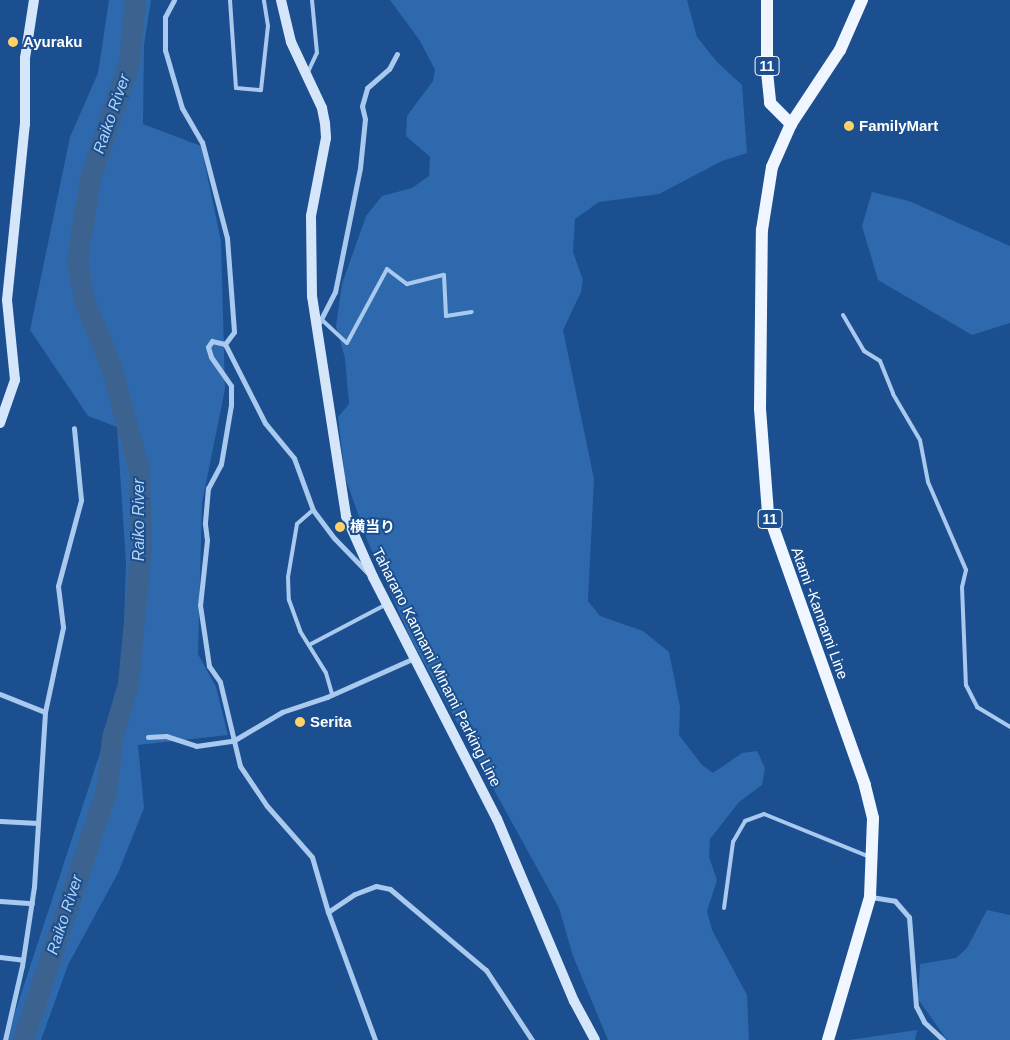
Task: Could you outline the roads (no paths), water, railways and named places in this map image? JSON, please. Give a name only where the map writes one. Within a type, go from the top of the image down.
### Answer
[{"type":"main road","points":[[0,423],[15,380],[7,300],[25,124],[25,58],[34,0]]},
{"type":"main road","name":"Taharano Kannami Minami Parking Line","points":[[280,0],[291,42],[322,108],[325,123],[326,138],[311,216],[312,278],[346,516],[373,577],[497,819],[574,1001],[595,1040]]},
{"type":"main road","name":"11","points":[[767,0],[767,72],[770,103],[791,124]]},
{"type":"main road","name":"Atami -Kannami Line","points":[[828,1040],[870,897],[873,859],[873,818],[865,785],[768,513],[762,470],[762,230],[772,167],[791,124],[840,50],[862,0]]},
{"type":"street","points":[[174,0],[165,17],[165,50],[182,108],[202,142],[227,238],[234,332],[225,344]]},
{"type":"street","points":[[319,324],[335,292],[348,229],[361,158],[365,119],[362,106],[367,88],[389,69],[398,54]]},
{"type":"street","points":[[373,577],[334,538],[313,510],[294,458],[265,423],[225,344],[212,340],[208,347],[211,357],[231,386],[231,404],[221,464],[208,488],[200,605],[209,666],[220,682],[240,766],[267,806],[312,857],[328,912],[375,1040]]},
{"type":"street","points":[[5,1040],[23,960],[32,903],[45,712],[63,627],[58,586],[81,500],[74,428]]},
{"type":"street","points":[[148,738],[166,736],[196,746],[233,741],[282,712],[332,694],[414,658]]},
{"type":"street","points":[[0,694],[45,712]]},
{"type":"street","points":[[0,821],[38,823]]},
{"type":"street","points":[[328,912],[362,891],[376,886],[390,889],[486,970],[532,1040]]},
{"type":"street","points":[[870,897],[895,901],[909,917],[916,1006],[924,1022],[943,1040]]},
{"type":"street","points":[[0,901],[32,903]]},
{"type":"street","points":[[0,957],[23,960]]},
{"type":"lane","points":[[230,0],[236,88],[261,90],[268,26],[264,0]]},
{"type":"lane","points":[[306,76],[317,53],[312,0]]},
{"type":"lane","points":[[319,324],[347,343],[386,269],[407,284],[444,275],[446,316],[472,312]]},
{"type":"lane","points":[[843,315],[864,351],[880,361],[892,394],[920,440],[928,482],[966,570],[962,586],[966,685],[977,707],[1010,727]]},
{"type":"lane","points":[[313,510],[297,524],[288,577],[290,608],[326,673],[332,694]]},
{"type":"lane","points":[[309,645],[387,604]]},
{"type":"lane","points":[[724,908],[733,842],[745,821],[764,814],[873,859]]},
{"type":"waterway","name":"Raiko River","points":[[23,1040],[106,791],[112,738],[128,684],[141,547],[139,470],[111,367],[84,299],[77,259],[90,178],[129,63],[135,0]]},
{"type":"place","name":"Ayuraku","points":[[13,42]]},
{"type":"place","name":"FamilyMart","points":[[849,126]]},
{"type":"place","name":"横当り","points":[[340,527]]},
{"type":"place","name":"Serita","points":[[300,722]]}]
